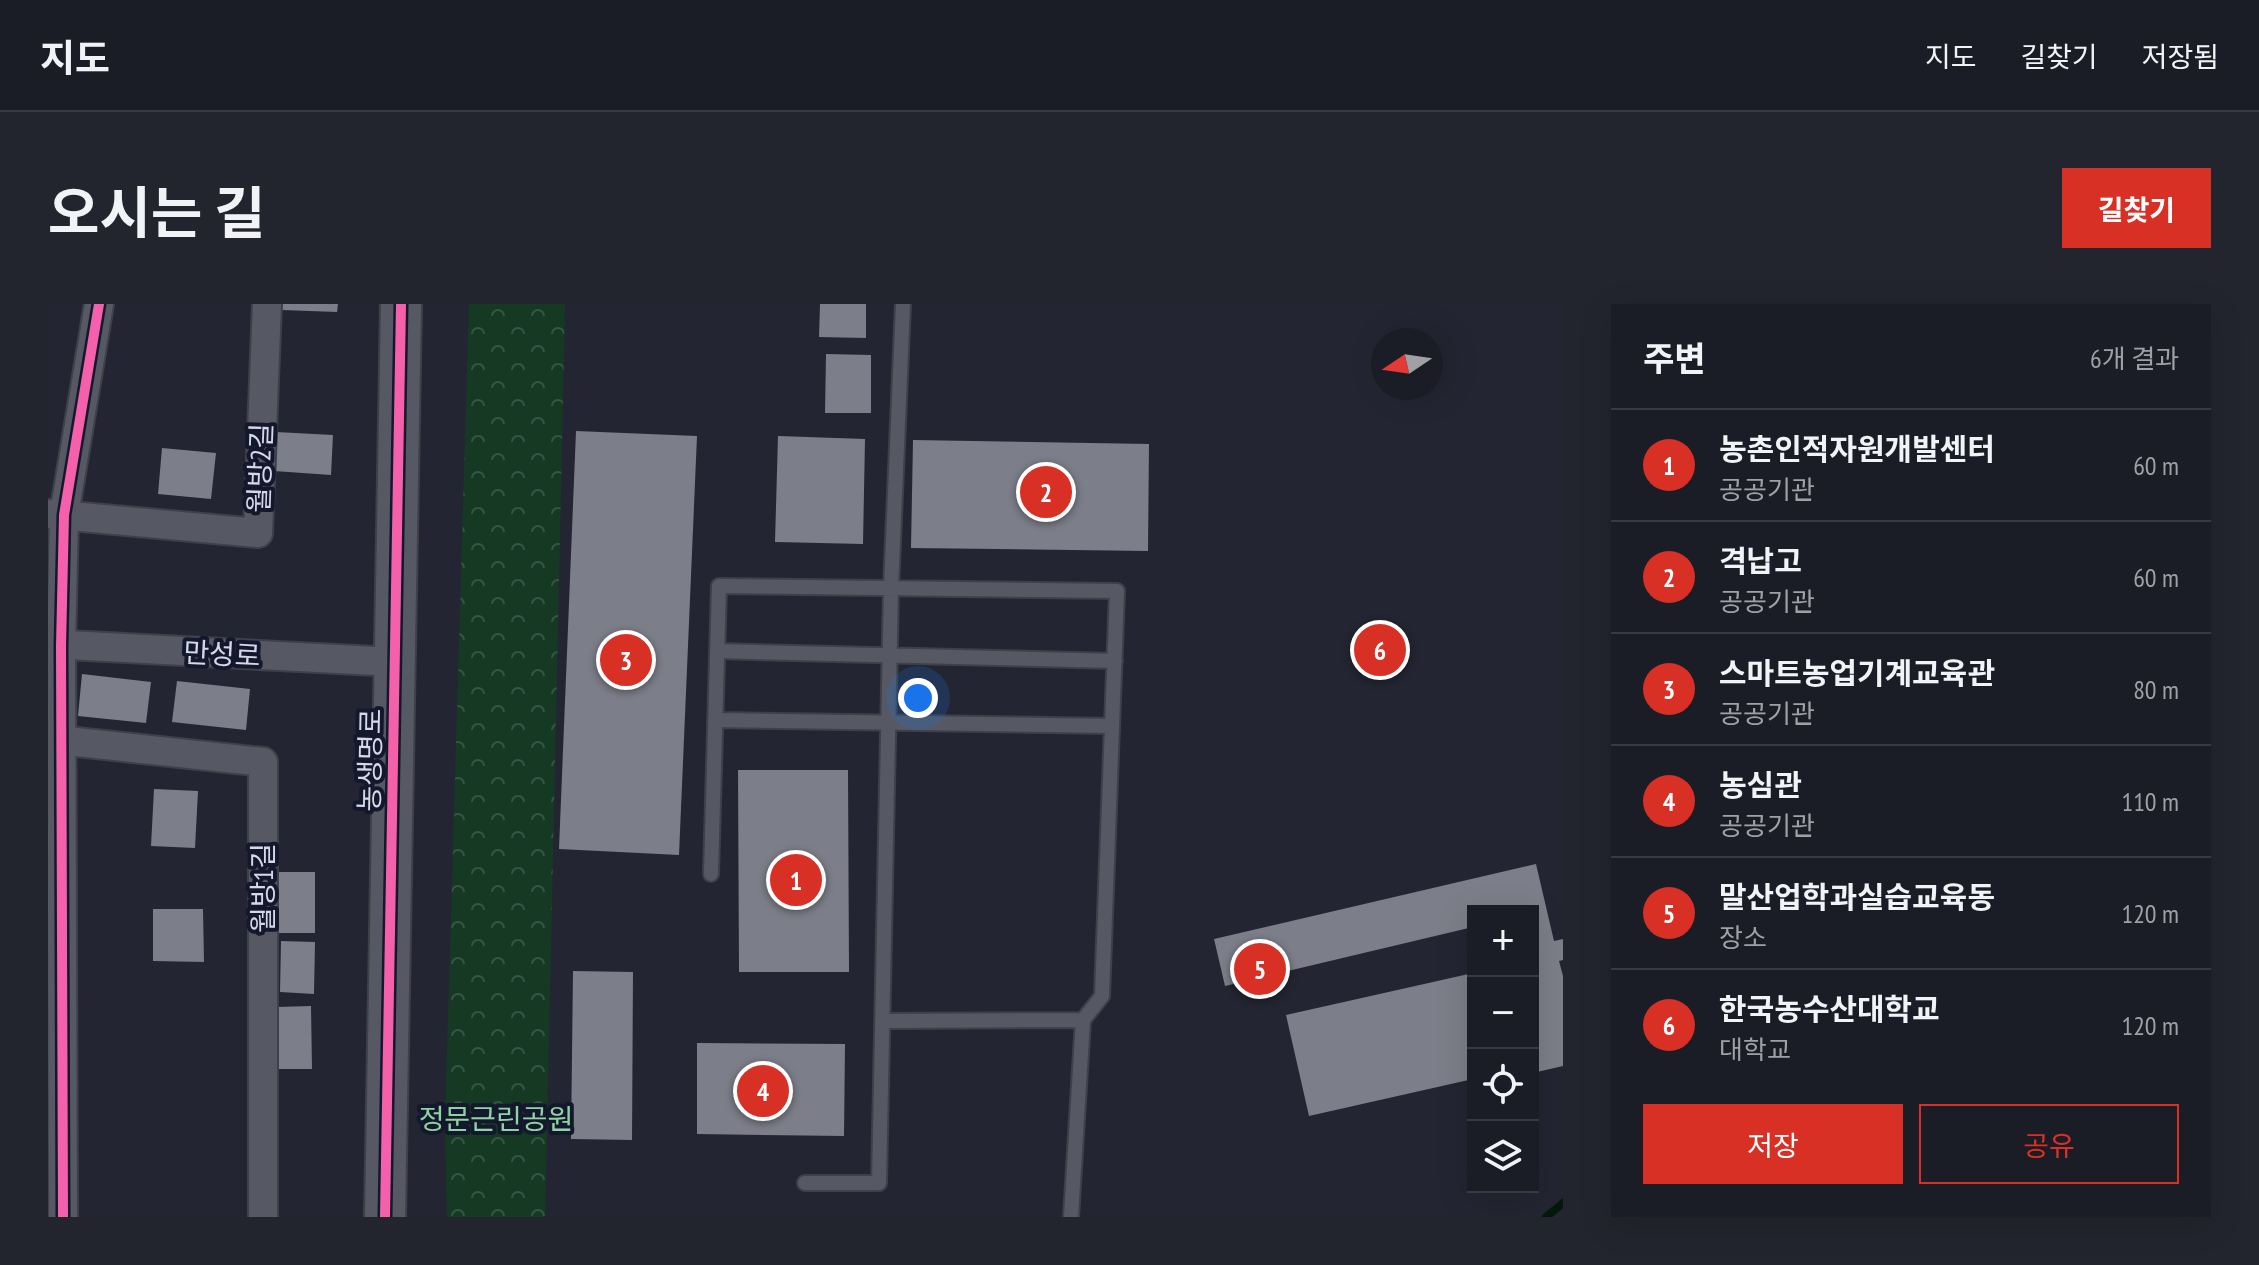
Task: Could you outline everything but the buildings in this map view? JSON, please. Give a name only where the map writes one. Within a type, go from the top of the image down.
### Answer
[{"type":"street","points":[[63,1217],[55,1116],[56,514],[99,304]]},
{"type":"street","name":"월방2길","points":[[56,514],[258,533],[267,304]]},
{"type":"street","name":"농생명로","points":[[385,1217],[401,304]]},
{"type":"street","name":"만성로","points":[[54,645],[396,662]]},
{"type":"street","name":"월방1길","points":[[54,740],[263,762],[263,1217]]},
{"type":"lane","points":[[805,1183],[879,1183],[891,588],[903,304]]},
{"type":"lane","points":[[711,874],[719,586],[1117,591],[1102,996],[1083,1020],[1071,1217]]},
{"type":"lane","points":[[717,651],[1115,661]]},
{"type":"lane","points":[[715,720],[1112,726]]},
{"type":"lane","points":[[882,1021],[1083,1020]]},
{"type":"green space","name":"정문근린공원","points":[[469,304],[565,304],[545,1217],[447,1217],[445,1122]]},
{"type":"waterway","points":[[1546,1217],[1563,1203]]},
{"type":"cycle path","points":[[63,1217],[61,646],[64,515],[99,304]]},
{"type":"cycle path","points":[[385,1217],[401,304]]},
{"type":"place","name":"격납고","points":[[1046,492]]},
{"type":"place","name":"한국농수산대학교","points":[[1380,650]]},
{"type":"place","name":"스마트농업기계교육관","points":[[626,660]]},
{"type":"place","name":"농촌인적자원개발센터","points":[[796,880]]},
{"type":"place","name":"말산업학과실습교육동","points":[[1260,969]]},
{"type":"place","name":"농심관","points":[[763,1091]]}]
